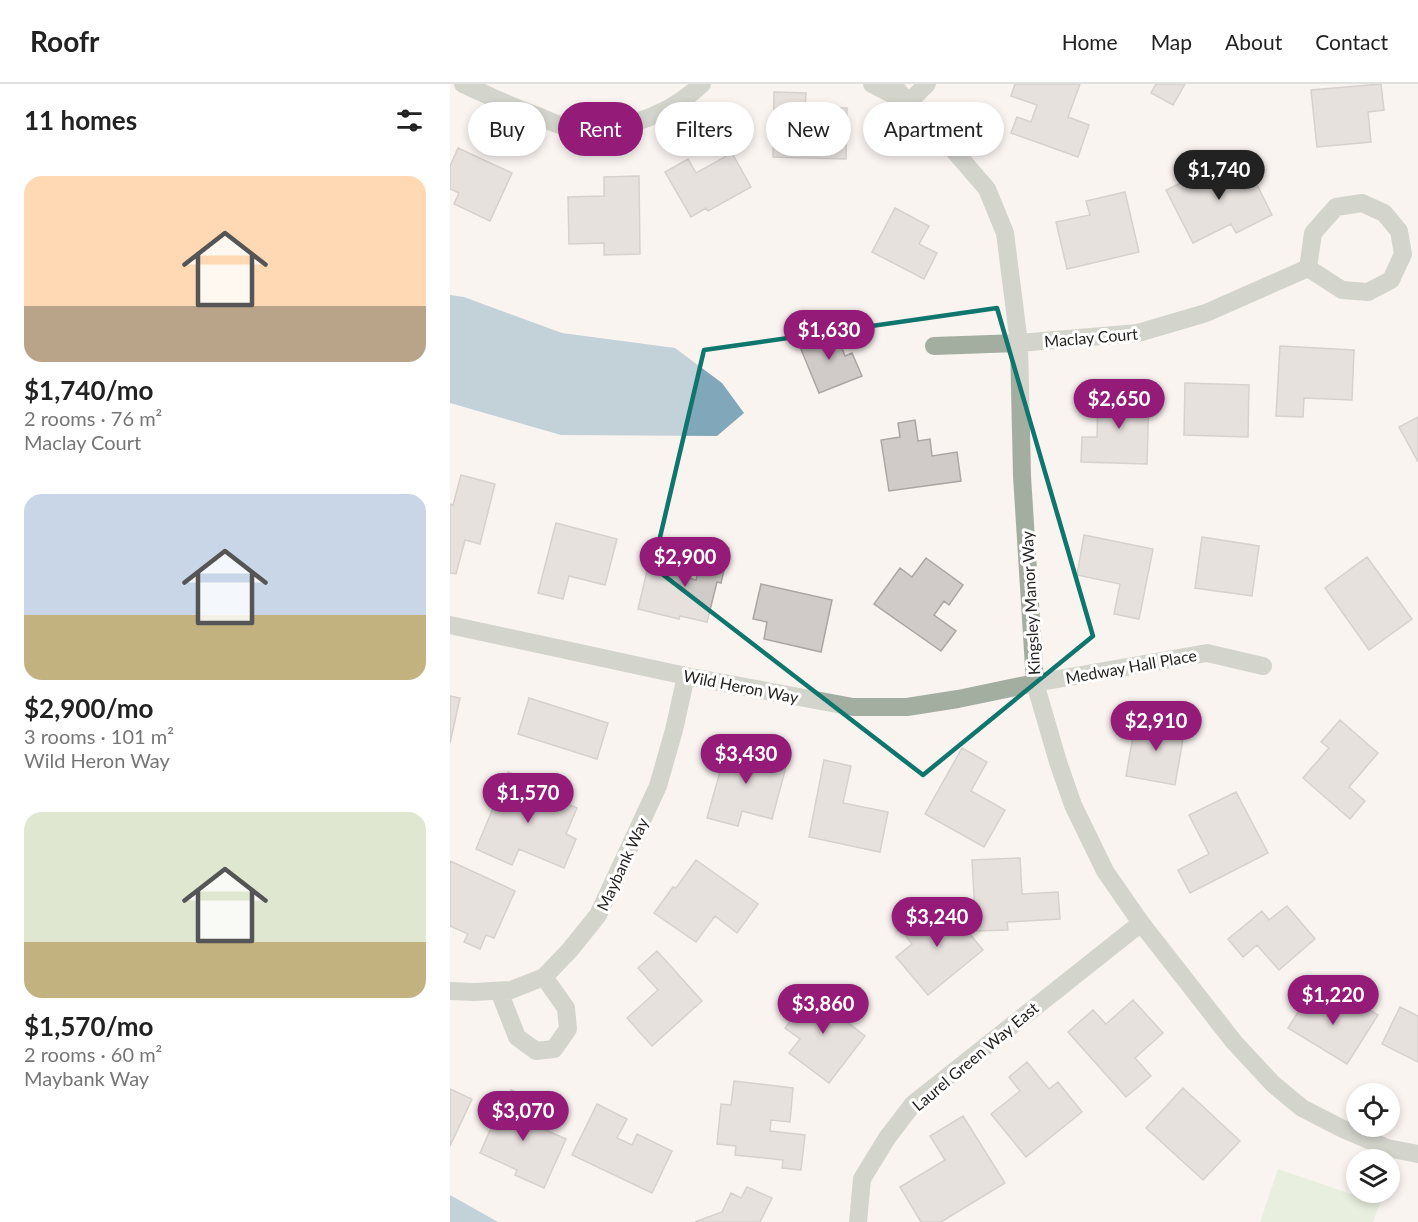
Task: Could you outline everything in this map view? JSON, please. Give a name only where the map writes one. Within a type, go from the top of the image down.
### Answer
[{"type":"street","points":[[463,84],[561,125],[584,127],[620,126],[657,115],[687,99],[702,84]]},
{"type":"street","name":"Kingsley Manor Way","points":[[872,84],[906,102]]},
{"type":"street","name":"Kingsley Manor Way","points":[[893,84],[907,102]]},
{"type":"street","points":[[909,102],[927,84]]},
{"type":"street","name":"Kingsley Manor Way","points":[[959,156],[987,189],[1005,232],[1019,343],[1023,476],[1035,683],[1073,805],[1105,871],[1141,923],[1234,1042],[1273,1084],[1302,1108],[1343,1129],[1387,1148],[1418,1154]]},
{"type":"street","points":[[1362,203],[1384,213],[1399,231],[1403,254],[1391,280],[1368,292],[1342,290],[1308,268],[1313,232],[1336,207],[1362,203]]},
{"type":"street","name":"Maclay Court","points":[[934,346],[1019,343],[1138,333],[1206,313],[1308,268]]},
{"type":"street","name":"Wild Heron Way","points":[[450,625],[686,676],[853,707],[907,707],[1035,683]]},
{"type":"street","name":"Medway Hall Place","points":[[1035,683],[1207,653],[1263,666]]},
{"type":"street","name":"Maybank Way","points":[[450,991],[511,990],[544,976],[570,951],[598,915],[658,786],[686,676]]},
{"type":"street","name":"Laurel Green Way East","points":[[858,1222],[862,1179],[887,1138],[913,1104],[1141,923]]},
{"type":"street","points":[[499,991],[517,1037],[536,1051],[554,1049],[568,1029],[566,1008],[544,976]]},
{"type":"highlighted area","points":[[997,308],[1093,636],[923,775],[653,567],[704,350]]},
{"type":"green space","points":[[1278,1169],[1346,1192],[1346,1203],[1380,1204],[1373,1222],[1260,1222]]},
{"type":"water","points":[[450,295],[464,297],[562,333],[675,348],[722,383],[744,413],[717,436],[561,435],[450,403]]},
{"type":"water","points":[[450,1195],[498,1222],[450,1222]]},
{"type":"building","points":[[1015,84],[1080,84],[1068,117],[1089,125],[1078,157],[1011,133],[1017,117],[1031,122],[1037,105],[1011,96]]},
{"type":"building","points":[[1156,84],[1185,84],[1173,105],[1151,93]]},
{"type":"building","points":[[1381,84],[1384,110],[1368,112],[1371,142],[1317,147],[1311,90]]},
{"type":"building","points":[[774,92],[806,93],[805,102],[774,102]]},
{"type":"building","points":[[458,148],[468,153],[468,156],[475,156],[512,173],[490,221],[454,204],[459,193],[450,189],[450,166]]},
{"type":"building","points":[[727,156],[734,156],[751,187],[708,211],[706,208],[691,217],[665,172],[688,159],[696,173]]},
{"type":"building","points":[[773,156],[846,156],[846,159]]},
{"type":"building","points":[[1237,156],[1251,185],[1256,183],[1272,215],[1236,233],[1231,224],[1193,243],[1166,190]]},
{"type":"building","points":[[639,176],[640,254],[604,255],[604,243],[569,244],[568,197],[604,196],[604,177]]},
{"type":"building","points":[[1125,192],[1139,252],[1067,269],[1056,222],[1090,215],[1086,201]]},
{"type":"building","points":[[895,208],[929,226],[919,244],[937,253],[924,279],[872,252]]},
{"type":"building","points":[[834,327],[845,356],[852,353],[862,376],[819,393],[798,342]]},
{"type":"building","points":[[1280,346],[1354,350],[1352,400],[1304,398],[1303,417],[1276,416]]},
{"type":"building","points":[[1185,383],[1249,385],[1248,437],[1184,435]]},
{"type":"building","points":[[1098,392],[1149,393],[1147,464],[1081,462],[1082,437],[1097,437]]},
{"type":"building","points":[[1418,417],[1418,462],[1399,427]]},
{"type":"building","points":[[915,420],[918,441],[930,439],[932,456],[957,452],[961,481],[889,491],[881,440],[900,437],[898,423]]},
{"type":"building","points":[[461,475],[495,484],[480,544],[465,540],[456,574],[450,573],[450,504],[453,505]]},
{"type":"building","points":[[556,523],[617,539],[605,585],[569,576],[563,599],[538,593]]},
{"type":"building","points":[[1084,535],[1153,549],[1139,619],[1114,614],[1120,584],[1077,575]]},
{"type":"building","points":[[1202,537],[1259,546],[1252,596],[1195,588]]},
{"type":"building","points":[[705,542],[729,548],[721,583],[717,582],[707,622],[680,616],[679,619],[638,609],[648,567],[696,580]]},
{"type":"building","points":[[1367,557],[1412,619],[1369,650],[1325,588]]},
{"type":"building","points":[[926,558],[963,585],[949,605],[944,601],[934,615],[956,631],[941,651],[874,604],[900,568],[912,577]]},
{"type":"building","points":[[761,584],[832,600],[821,652],[764,639],[767,622],[753,619]]},
{"type":"building","points":[[450,696],[460,698],[450,743]]},
{"type":"building","points":[[529,698],[608,723],[597,759],[518,734]]},
{"type":"building","points":[[1136,720],[1185,728],[1175,785],[1126,776]]},
{"type":"building","points":[[1340,720],[1378,753],[1349,787],[1365,801],[1350,819],[1303,778],[1329,748],[1321,742]]},
{"type":"building","points":[[730,736],[751,742],[747,758],[765,762],[766,757],[787,763],[772,819],[742,811],[738,826],[707,818]]},
{"type":"building","points":[[962,748],[987,762],[971,791],[1005,810],[984,847],[925,814]]},
{"type":"building","points":[[824,760],[851,766],[843,803],[888,812],[880,852],[809,837]]},
{"type":"building","points":[[508,772],[555,792],[553,798],[577,808],[566,834],[576,839],[564,868],[519,849],[512,865],[476,849]]},
{"type":"building","points":[[1236,792],[1268,853],[1190,893],[1178,870],[1209,854],[1189,815]]},
{"type":"building","points":[[1020,858],[1022,894],[1058,892],[1060,919],[1007,922],[1008,930],[976,931],[972,860]]},
{"type":"building","points":[[696,860],[758,904],[737,933],[715,916],[696,942],[654,913]]},
{"type":"building","points":[[450,861],[515,891],[494,938],[486,935],[480,949],[464,942],[468,934],[450,926]]},
{"type":"building","points":[[942,901],[983,950],[928,995],[896,957],[912,944],[903,932]]},
{"type":"building","points":[[1287,906],[1315,939],[1279,970],[1257,945],[1243,957],[1228,939],[1262,911],[1269,920]]},
{"type":"building","points":[[657,951],[702,1001],[652,1046],[627,1018],[658,990],[638,968]]},
{"type":"building","points":[[818,985],[849,1009],[842,1018],[865,1036],[829,1083],[789,1053],[800,1039],[785,1028]]},
{"type":"building","points":[[1311,992],[1345,1013],[1353,1000],[1378,1015],[1347,1064],[1288,1028]]},
{"type":"building","points":[[1133,1000],[1163,1033],[1135,1058],[1151,1076],[1126,1097],[1068,1032],[1093,1010],[1106,1024]]},
{"type":"building","points":[[1400,1007],[1418,1016],[1418,1062],[1382,1044]]},
{"type":"building","points":[[1027,1062],[1049,1089],[1058,1082],[1082,1112],[1026,1157],[991,1114],[1020,1091],[1009,1077]]},
{"type":"building","points":[[734,1081],[793,1088],[790,1122],[771,1120],[770,1131],[805,1135],[801,1170],[782,1168],[783,1160],[735,1155],[736,1146],[717,1144],[721,1104],[731,1105]]},
{"type":"building","points":[[1183,1088],[1240,1141],[1203,1180],[1146,1128]]},
{"type":"building","points":[[450,1089],[472,1099],[450,1146]]},
{"type":"building","points":[[511,1090],[535,1101],[525,1121],[566,1139],[544,1188],[515,1175],[517,1170],[480,1153]]},
{"type":"building","points":[[597,1104],[627,1119],[617,1138],[632,1145],[637,1134],[672,1151],[652,1193],[572,1155]]},
{"type":"building","points":[[963,1116],[1005,1183],[941,1222],[921,1222],[900,1187],[945,1160],[930,1136]]},
{"type":"building","points":[[747,1187],[772,1198],[760,1222],[695,1222],[722,1212],[731,1193],[741,1198]]}]
